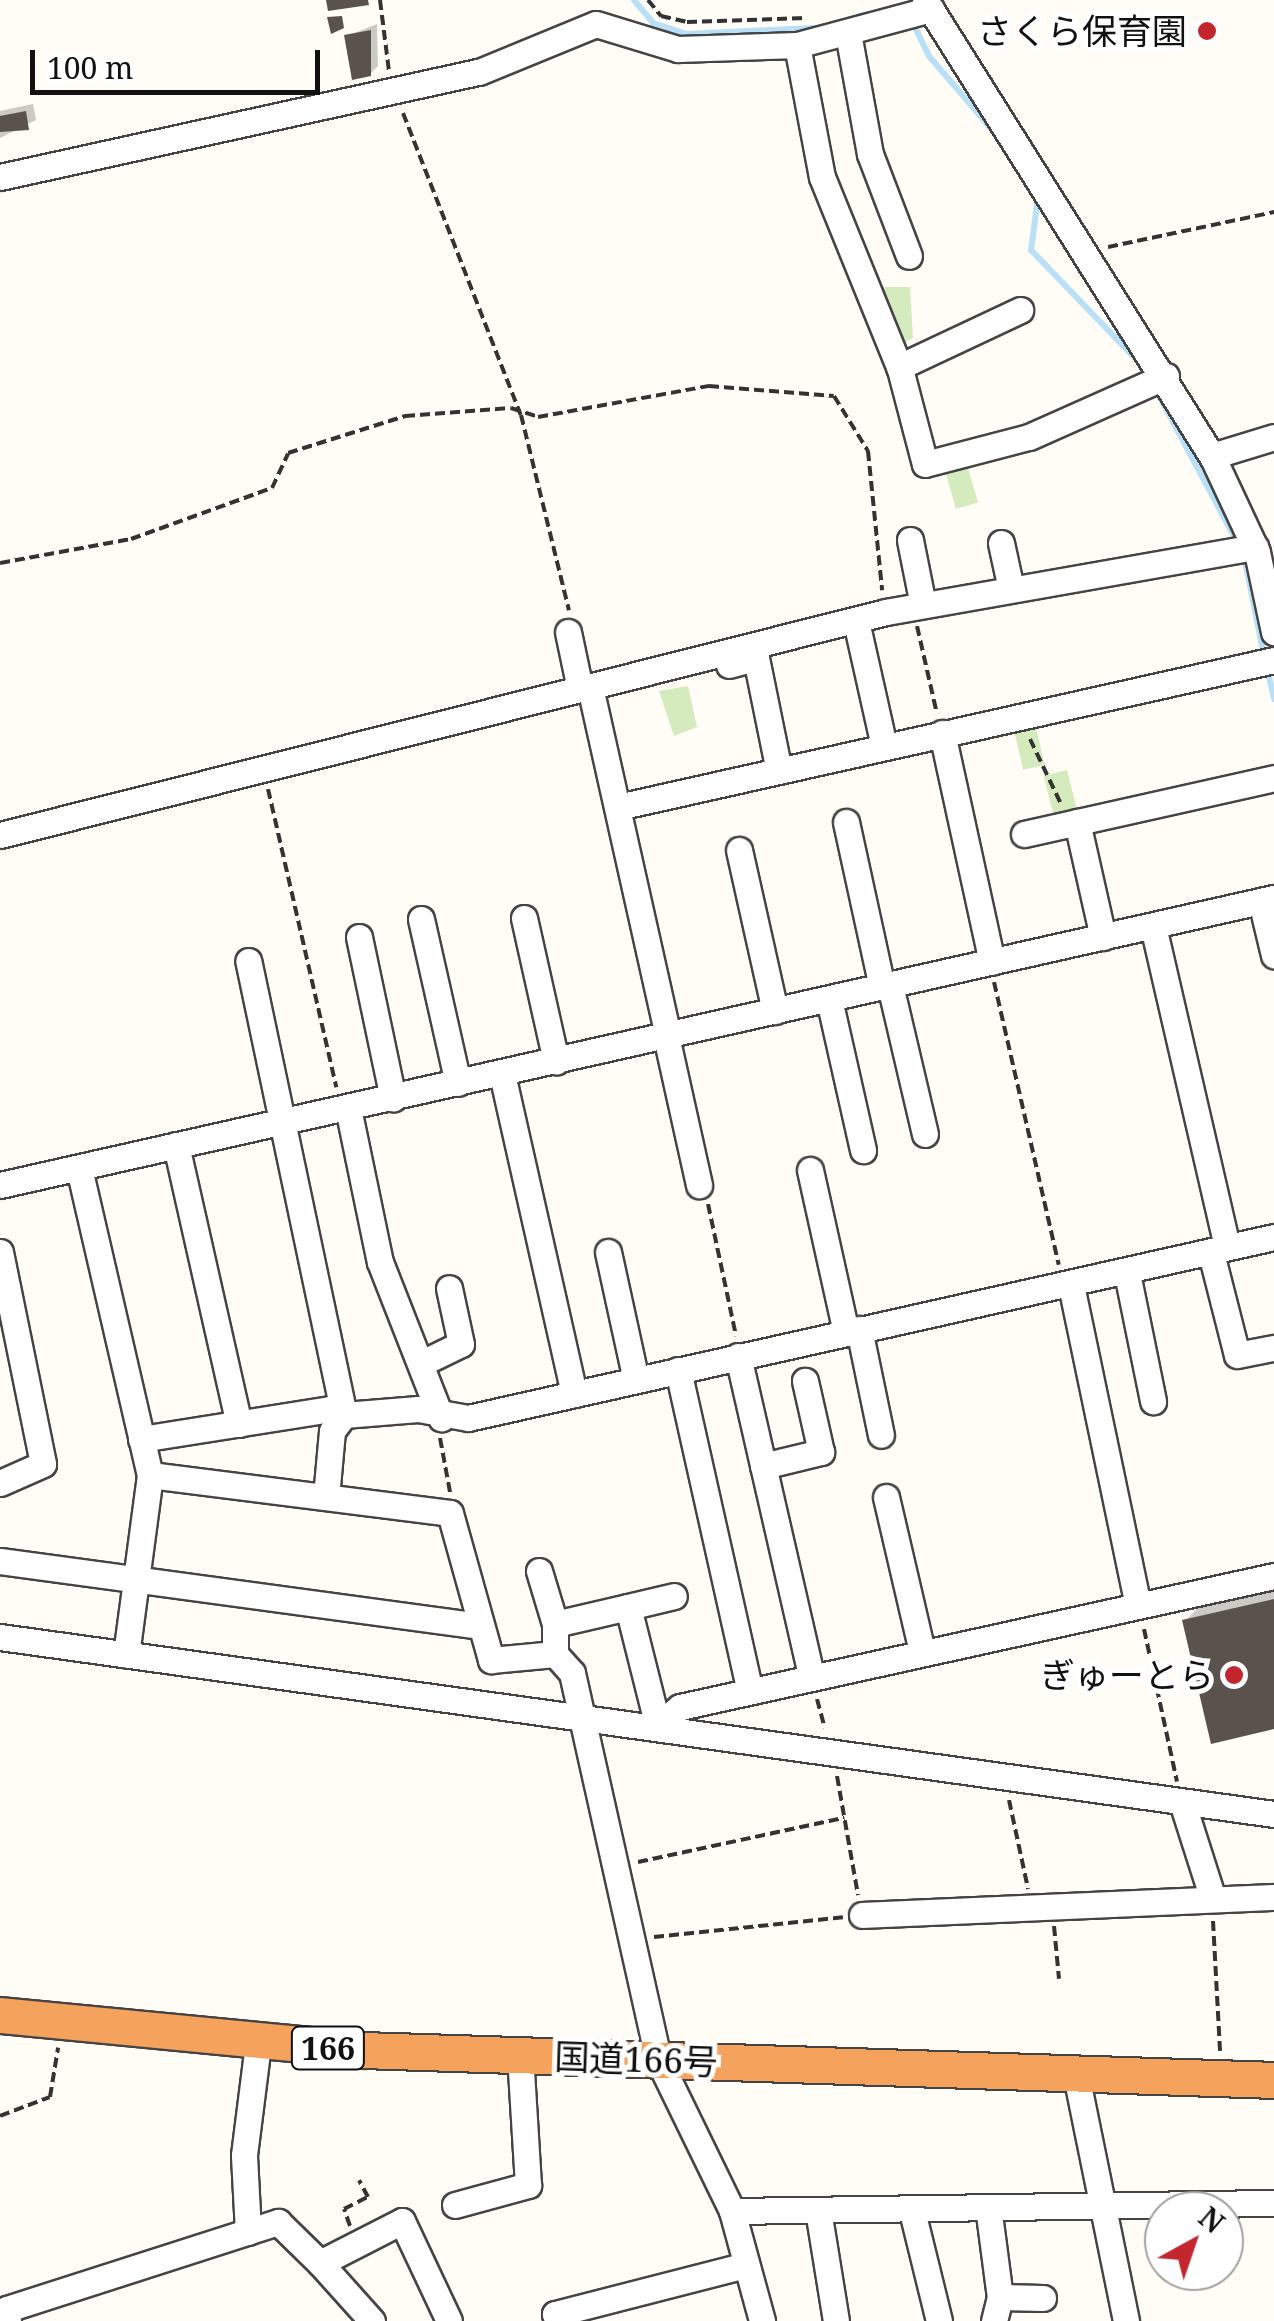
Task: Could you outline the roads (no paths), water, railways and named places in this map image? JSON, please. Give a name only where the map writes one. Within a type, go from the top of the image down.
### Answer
[{"type":"highway","name":"国道166号","points":[[0,2015],[258,2044],[1274,2080]]},
{"type":"street","points":[[0,177],[479,72],[596,24],[664,48],[797,45],[919,10],[1090,251],[1157,381],[1212,456],[1253,549],[1274,632]]},
{"type":"street","points":[[848,33],[870,154],[909,256]]},
{"type":"street","points":[[797,45],[822,177],[900,367],[925,464],[1029,437],[1157,381]]},
{"type":"street","points":[[900,367],[1020,310]]},
{"type":"street","points":[[1212,456],[1274,437]]},
{"type":"street","points":[[910,540],[918,606]]},
{"type":"street","points":[[1001,543],[1011,589]]},
{"type":"street","points":[[0,834],[588,692],[886,612],[1253,549]]},
{"type":"street","points":[[858,630],[884,746]]},
{"type":"street","points":[[568,632],[618,807],[699,1185]]},
{"type":"street","points":[[588,692],[756,658],[780,771]]},
{"type":"street","points":[[618,807],[1269,661]]},
{"type":"street","points":[[941,734],[991,962]]},
{"type":"street","points":[[1024,834],[1274,778]]},
{"type":"street","points":[[846,822],[924,1134]]},
{"type":"street","points":[[1071,823],[1102,937]]},
{"type":"street","points":[[739,850],[775,1011]]},
{"type":"street","points":[[0,1184],[1268,900],[1274,954]]},
{"type":"street","points":[[524,918],[556,1060]]},
{"type":"street","points":[[422,920],[458,1083]]},
{"type":"street","points":[[1153,926],[1238,1355],[1274,1348]]},
{"type":"street","points":[[358,937],[393,1098]]},
{"type":"street","points":[[248,961],[344,1415],[332,1431],[326,1496]]},
{"type":"street","points":[[829,999],[862,1150]]},
{"type":"street","points":[[502,1074],[574,1394]]},
{"type":"street","points":[[348,1108],[380,1262],[424,1362],[441,1418]]},
{"type":"street","points":[[176,1145],[239,1424]]},
{"type":"street","points":[[80,1168],[150,1475],[126,1654]]},
{"type":"street","points":[[810,1170],[880,1436]]},
{"type":"street","points":[[141,1439],[330,1408],[344,1415],[418,1409],[441,1418],[574,1394],[1274,1237]]},
{"type":"street","points":[[0,1252],[43,1464],[0,1482]]},
{"type":"street","points":[[608,1252],[636,1380]]},
{"type":"street","points":[[1127,1272],[1153,1401]]},
{"type":"street","points":[[1066,1282],[1138,1605]]},
{"type":"street","points":[[424,1362],[461,1344],[449,1288]]},
{"type":"street","points":[[739,1356],[811,1676]]},
{"type":"street","points":[[678,1370],[750,1691]]},
{"type":"street","points":[[763,1466],[821,1452],[804,1380]]},
{"type":"street","points":[[150,1475],[450,1513],[476,1625],[492,1660],[555,1654]]},
{"type":"street","points":[[886,1497],[922,1652]]},
{"type":"street","points":[[0,1562],[476,1625]]},
{"type":"street","points":[[539,1571],[555,1624],[555,1654],[572,1673],[658,2059],[732,2211],[742,2266],[762,2321]]},
{"type":"street","points":[[658,1726],[680,1707],[1274,1576]]},
{"type":"street","points":[[555,1624],[674,1596]]},
{"type":"street","points":[[628,1607],[658,1726]]},
{"type":"street","points":[[0,1636],[658,1726],[1183,1806],[1274,1814]]},
{"type":"street","points":[[1183,1806],[1212,1896]]},
{"type":"street","points":[[862,1916],[1042,1902],[1274,1897]]},
{"type":"street","points":[[248,2232],[244,2155],[258,2044]]},
{"type":"street","points":[[455,2204],[528,2185],[520,2055]]},
{"type":"street","points":[[1076,2075],[1100,2210],[1126,2321]]},
{"type":"street","points":[[732,2211],[989,2214],[1274,2203]]},
{"type":"street","points":[[818,2210],[836,2321]]},
{"type":"street","points":[[912,2211],[939,2321]]},
{"type":"street","points":[[989,2214],[997,2309],[1043,2298]]},
{"type":"street","points":[[320,2264],[402,2221],[449,2321]]},
{"type":"street","points":[[8,2321],[7,2309],[278,2222],[320,2264],[365,2319]]},
{"type":"street","points":[[550,2319],[742,2266]]},
{"type":"waterway","points":[[634,0],[653,23],[686,34],[813,28]]},
{"type":"waterway","points":[[859,16],[906,7]]},
{"type":"waterway","points":[[911,19],[929,56],[995,133]]},
{"type":"waterway","points":[[1038,197],[1031,250],[1137,360]]},
{"type":"waterway","points":[[1157,392],[1238,544]]},
{"type":"waterway","points":[[1244,556],[1264,656]]},
{"type":"waterway","points":[[1267,668],[1274,699]]},
{"type":"place","name":"さくら保育園","points":[[1207,31]]},
{"type":"place","name":"ぎゅーとら","points":[[1234,1675]]}]
